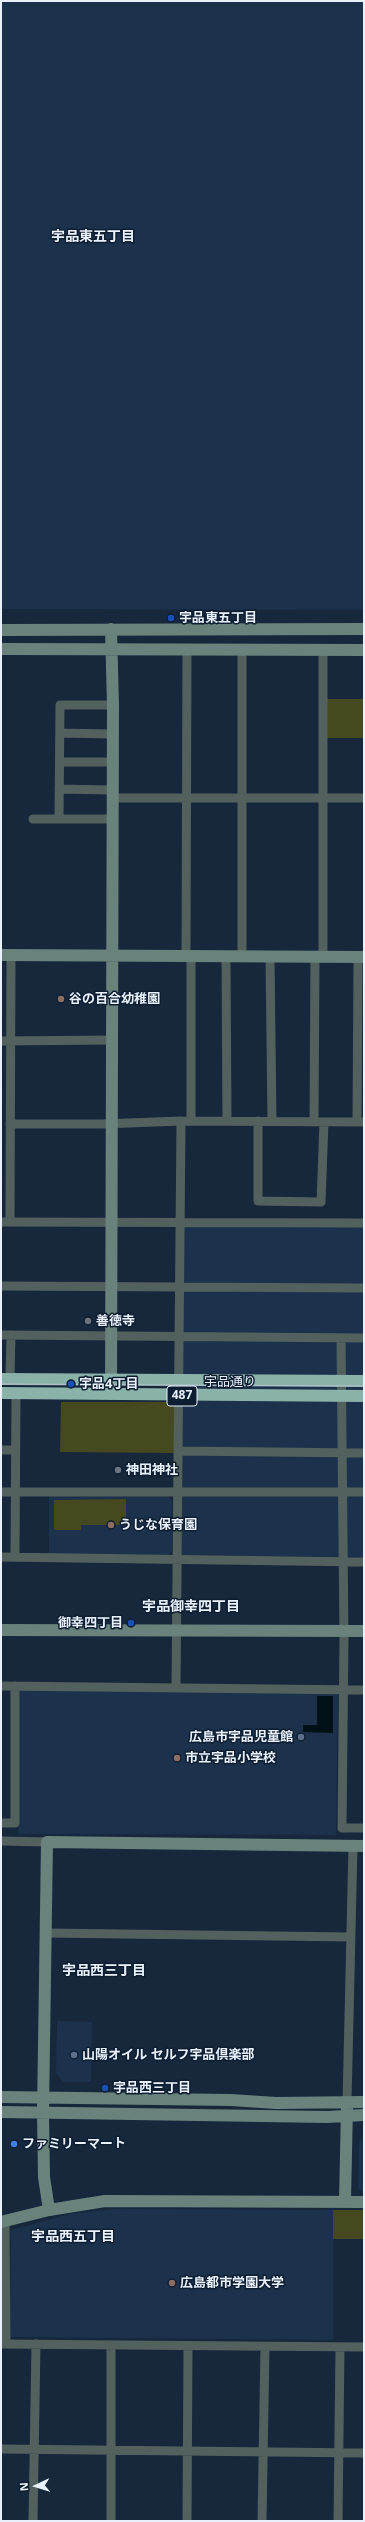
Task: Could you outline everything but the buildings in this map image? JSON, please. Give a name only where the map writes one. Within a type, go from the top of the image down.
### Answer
[{"type":"highway","name":"宇品通り","points":[[6,1379],[111,1378],[364,1381]]},
{"type":"highway","name":"宇品通り","points":[[1,1393],[179,1396],[364,1396]]},
{"type":"street","points":[[111,629],[113,704],[111,1394]]},
{"type":"street","points":[[1,630],[364,629]]},
{"type":"street","points":[[1,649],[112,648],[364,650]]},
{"type":"street","points":[[176,1687],[180,1223],[186,1121],[188,956],[186,798],[187,649]]},
{"type":"street","points":[[242,650],[242,957]]},
{"type":"street","points":[[258,1121],[258,1201],[321,1202],[319,1122],[319,957],[323,650]]},
{"type":"street","points":[[58,818],[60,704],[113,704]]},
{"type":"street","points":[[60,733],[113,734]]},
{"type":"street","points":[[60,762],[113,762]]},
{"type":"street","points":[[59,789],[112,794],[186,798],[364,798]]},
{"type":"street","points":[[33,819],[112,818]]},
{"type":"street","points":[[7,1120],[112,1123],[186,1121],[360,1122],[361,957],[6,955],[11,1041],[7,1120],[5,1222],[111,1221],[180,1223],[364,1223]]},
{"type":"street","points":[[226,956],[227,1121]]},
{"type":"street","points":[[270,957],[272,1121]]},
{"type":"street","points":[[1,1041],[112,1040]]},
{"type":"street","points":[[1,1286],[364,1288]]},
{"type":"street","points":[[1,1335],[364,1338]]},
{"type":"street","points":[[6,1379],[11,1336]]},
{"type":"street","points":[[341,1338],[343,1380],[342,1562],[344,1631],[342,1828],[364,1828]]},
{"type":"street","points":[[15,1557],[16,1393]]},
{"type":"street","points":[[1,1450],[15,1450]]},
{"type":"street","points":[[178,1451],[364,1453]]},
{"type":"street","points":[[1,1492],[364,1492]]},
{"type":"street","points":[[1,1557],[364,1562]]},
{"type":"street","points":[[1,1630],[364,1631]]},
{"type":"street","points":[[1,1686],[364,1690]]},
{"type":"street","points":[[1,1823],[14,1823],[15,1686]]},
{"type":"street","points":[[1,1841],[358,1846],[350,1937],[344,2201]]},
{"type":"street","points":[[47,1842],[47,1933],[43,2112],[44,2177],[49,2210]]},
{"type":"street","points":[[47,1933],[350,1937]]},
{"type":"street","points":[[1,2097],[276,2103],[364,2102]]},
{"type":"street","points":[[1,2112],[158,2115],[364,2115]]},
{"type":"street","points":[[364,2202],[124,2200],[49,2210],[3,2222],[4,2344],[188,2347],[364,2347]]},
{"type":"street","points":[[34,2521],[36,2344]]},
{"type":"street","points":[[111,2346],[111,2521]]},
{"type":"street","points":[[187,2521],[188,2347]]},
{"type":"street","points":[[262,2521],[265,2347]]},
{"type":"street","points":[[338,2521],[340,2347]]},
{"type":"street","points":[[1,2449],[364,2453]]},
{"type":"shaded area","points":[[1,1],[364,1],[364,610],[1,609]]},
{"type":"shaded area","points":[[364,1223],[364,1557],[182,1555],[184,1225]]},
{"type":"shaded area","name":"うじな保育園","points":[[49,1496],[168,1496],[172,1500],[172,1551],[169,1555],[49,1554]]},
{"type":"shaded area","name":"市立宇品小学校","points":[[18,1690],[338,1691],[336,1835],[19,1834],[17,1824]]},
{"type":"shaded area","points":[[317,1696],[333,1696],[333,1733],[303,1732],[303,1725],[317,1725]]},
{"type":"shaded area","name":"山陽オイル セルフ宇品倶楽部","points":[[57,2021],[92,2022],[91,2082],[63,2082],[56,2074]]},
{"type":"shaded area","points":[[364,2137],[364,2193],[358,2188],[359,2142]]},
{"type":"shaded area","name":"広島都市学園大学","points":[[115,2209],[333,2210],[333,2340],[10,2337],[11,2230],[70,2214]]},
{"type":"green space","points":[[327,699],[364,699],[364,738],[327,738]]},
{"type":"green space","points":[[61,1402],[170,1402],[174,1406],[174,1453],[60,1452]]},
{"type":"green space","points":[[126,1499],[126,1525],[81,1525],[81,1530],[54,1530],[54,1500]]},
{"type":"green space","points":[[333,2210],[364,2210],[364,2239],[333,2239]]},
{"type":"tram line","points":[[1,1384],[364,1386]]},
{"type":"place","name":"宇品東五丁目","points":[[171,618]]},
{"type":"place","name":"谷の百合幼稚園","points":[[61,999]]},
{"type":"place","name":"善徳寺","points":[[88,1321]]},
{"type":"place","name":"宇品4丁目","points":[[71,1384]]},
{"type":"place","name":"神田神社","points":[[118,1470]]},
{"type":"place","name":"うじな保育園","points":[[111,1525]]},
{"type":"place","name":"御幸四丁目","points":[[131,1623]]},
{"type":"place","name":"広島市宇品児童館","points":[[301,1737]]},
{"type":"place","name":"市立宇品小学校","points":[[177,1758]]},
{"type":"place","name":"山陽オイル セルフ宇品倶楽部","points":[[74,2055]]},
{"type":"place","name":"宇品西三丁目","points":[[105,2088]]},
{"type":"place","name":"ファミリーマート","points":[[14,2144]]},
{"type":"place","name":"広島都市学園大学","points":[[172,2283]]},
{"type":"district","name":"宇品東五丁目","points":[[93,237]]},
{"type":"district","name":"宇品御幸四丁目","points":[[191,1607]]},
{"type":"district","name":"宇品西三丁目","points":[[104,1971]]},
{"type":"district","name":"宇品西五丁目","points":[[73,2237]]}]
